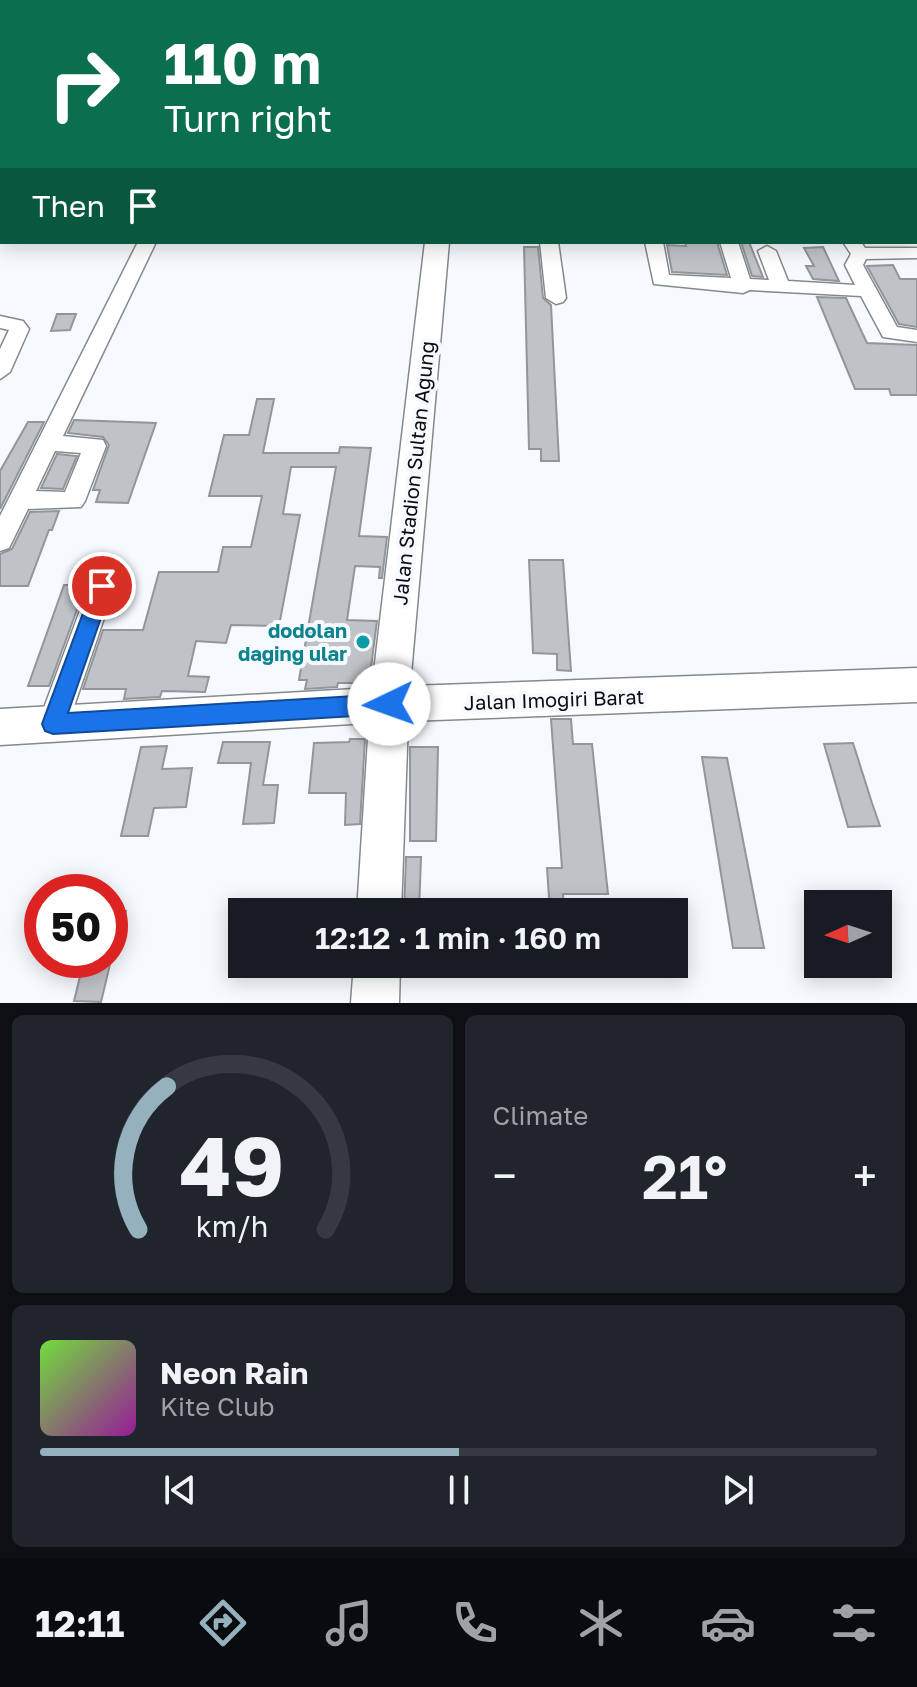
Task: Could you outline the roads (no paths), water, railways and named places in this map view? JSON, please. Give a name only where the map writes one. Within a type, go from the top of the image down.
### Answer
[{"type":"main road","name":"Jalan Stadion Sultan Agung","points":[[380,898],[389,704],[437,244]]},
{"type":"main road","name":"Jalan Imogiri Barat","points":[[0,727],[389,704],[917,685]]},
{"type":"main road","points":[[375,1003],[376,978]]},
{"type":"street","points":[[0,541],[146,244]]},
{"type":"street","points":[[549,244],[556,298]]},
{"type":"street","points":[[654,244],[661,280],[743,287],[866,291]]},
{"type":"street","points":[[730,244],[743,287]]},
{"type":"street","points":[[917,253],[856,248],[854,265],[890,333],[917,336]]},
{"type":"street","points":[[767,251],[781,288]]},
{"type":"street","points":[[0,322],[16,325],[19,329],[0,372]]},
{"type":"street","points":[[20,500],[73,501],[95,446],[49,443]]},
{"type":"street","points":[[53,724],[102,586]]},
{"type":"place","name":"dodolan daging ular","points":[[363,642]]}]
